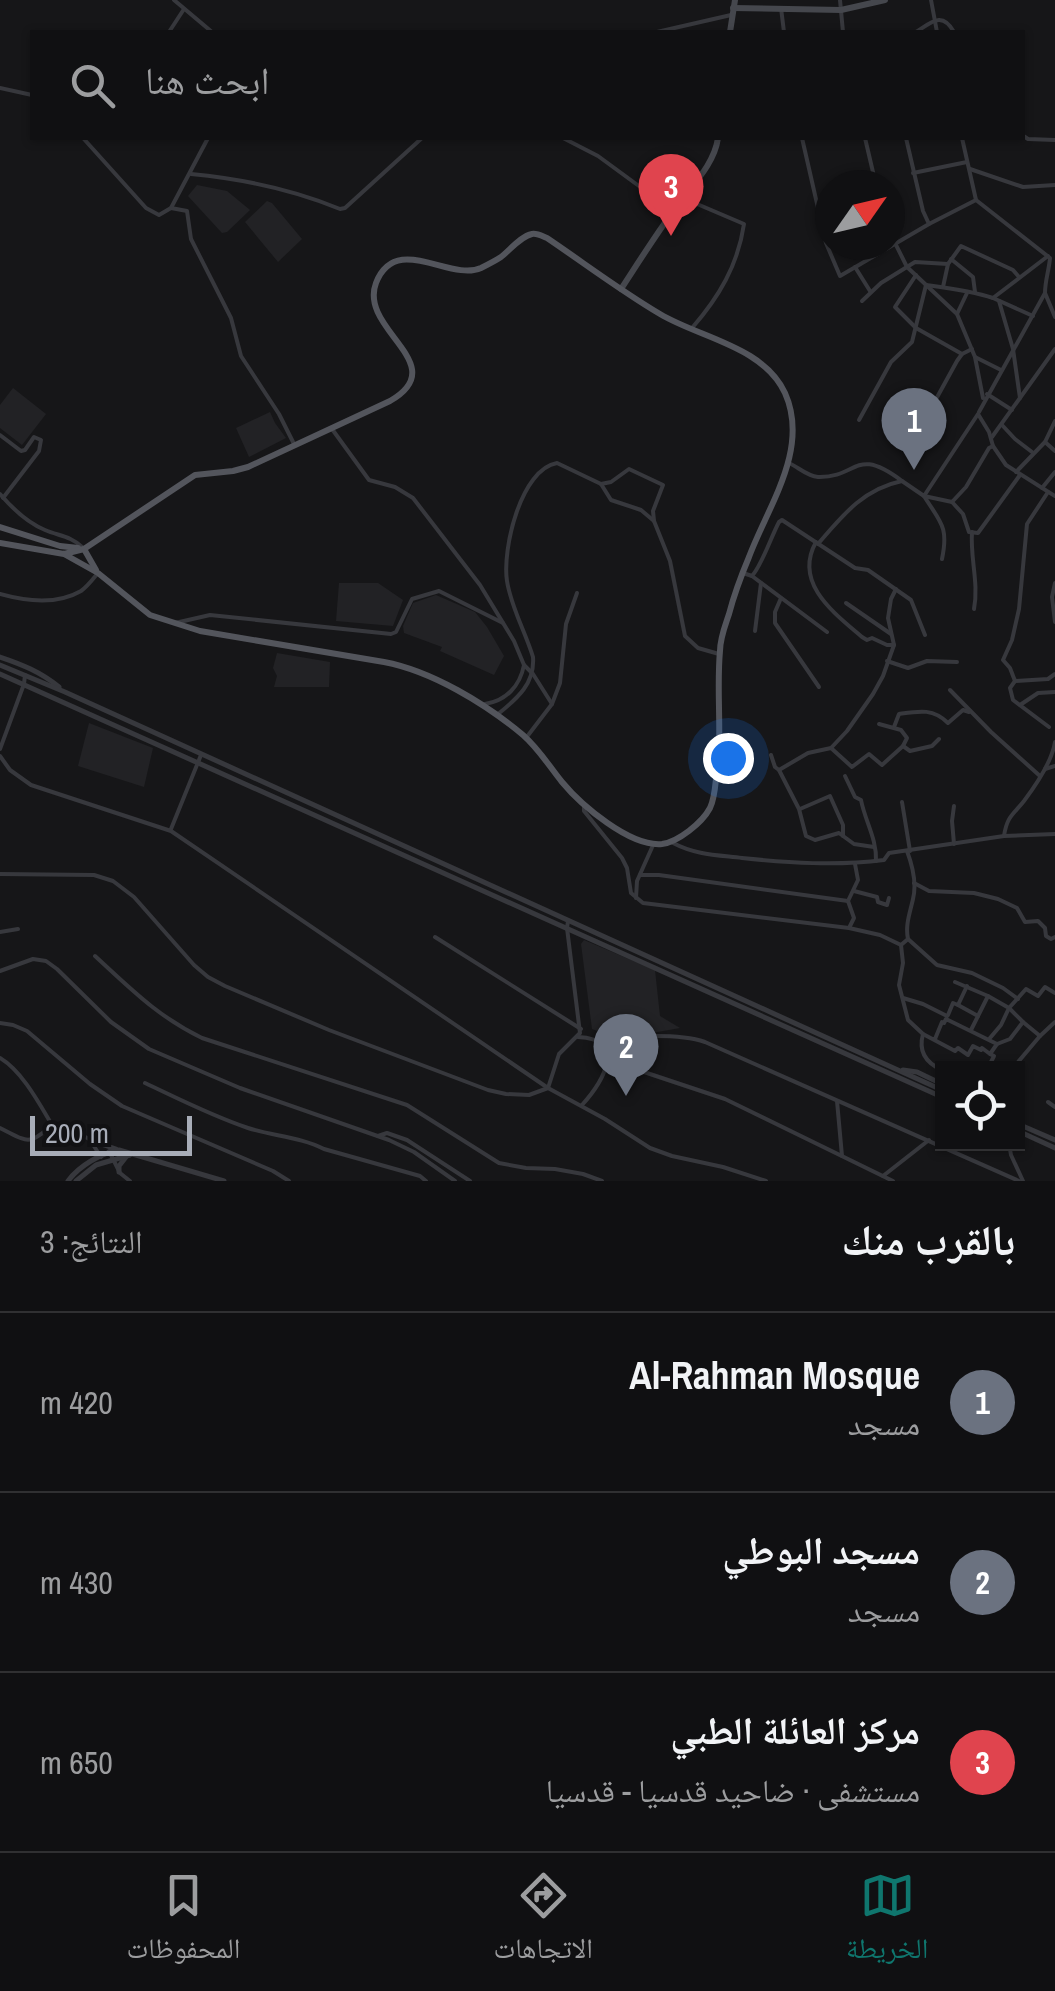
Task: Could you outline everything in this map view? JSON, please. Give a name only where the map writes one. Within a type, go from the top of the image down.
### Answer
[{"type":"main road","points":[[734,8],[806,4],[841,10],[885,0]]},
{"type":"main road","points":[[621,289],[709,164],[718,140]]},
{"type":"main road","points":[[0,543],[64,554],[98,573],[150,616],[173,624],[403,666],[455,689],[526,738],[584,804],[628,835],[654,843],[671,842],[704,817],[713,800],[719,754],[719,654],[743,573],[788,463],[794,435],[792,414],[780,384],[752,358],[661,315],[534,233],[499,258],[467,273],[424,260],[397,262],[380,276],[374,294],[382,321],[414,368],[414,379],[402,394],[296,446],[233,471],[195,475],[84,549],[64,554]]},
{"type":"main road","points":[[0,527],[60,546],[84,549]]},
{"type":"main road","points":[[84,549],[98,573]]},
{"type":"street","points":[[174,0],[210,30]]},
{"type":"street","points":[[840,0],[843,30]]},
{"type":"street","points":[[931,0],[936,30]]},
{"type":"street","points":[[664,30],[734,8]]},
{"type":"street","points":[[781,8],[784,30]]},
{"type":"street","points":[[170,30],[184,9]]},
{"type":"street","points":[[919,30],[934,20],[948,23],[953,30]]},
{"type":"street","points":[[0,88],[30,95]]},
{"type":"street","points":[[1025,138],[1055,140]]},
{"type":"street","points":[[85,140],[146,208],[160,214],[172,208],[207,140]]},
{"type":"street","points":[[191,174],[295,192],[340,209],[356,200],[420,140]]},
{"type":"street","points":[[568,140],[598,156],[673,211]]},
{"type":"street","points":[[802,140],[815,194]]},
{"type":"street","points":[[865,140],[872,170]]},
{"type":"street","points":[[906,140],[928,224]]},
{"type":"street","points":[[962,140],[976,200],[1051,258]]},
{"type":"street","points":[[914,173],[968,162]]},
{"type":"street","points":[[970,170],[1023,187],[1055,185]]},
{"type":"street","points":[[683,198],[744,224],[736,258],[722,290],[690,330]]},
{"type":"street","points":[[905,238],[976,200]]},
{"type":"street","points":[[172,208],[187,211],[192,239],[231,318],[241,356],[296,446]]},
{"type":"street","points":[[943,287],[950,261],[961,246],[1013,270],[1019,277]]},
{"type":"street","points":[[993,298],[1051,258]]},
{"type":"street","points":[[924,496],[978,414],[1045,294],[1051,258]]},
{"type":"street","points":[[833,260],[840,276],[868,260]]},
{"type":"street","points":[[903,260],[957,314],[975,356],[985,397]]},
{"type":"street","points":[[862,301],[916,262],[950,261],[973,277],[975,292]]},
{"type":"street","points":[[855,268],[870,292]]},
{"type":"street","points":[[916,276],[894,307],[916,328],[962,354]]},
{"type":"street","points":[[926,285],[975,292],[1033,316]]},
{"type":"street","points":[[859,420],[890,362],[912,342],[926,285]]},
{"type":"street","points":[[957,314],[966,293]]},
{"type":"street","points":[[1045,294],[1052,300],[1055,316]]},
{"type":"street","points":[[1000,301],[1013,349],[1020,398]]},
{"type":"street","points":[[924,420],[962,354],[972,348]]},
{"type":"street","points":[[992,438],[1055,349]]},
{"type":"street","points":[[975,356],[1001,370]]},
{"type":"street","points":[[985,397],[1012,410]]},
{"type":"street","points":[[978,414],[1002,459],[1018,474],[1055,496]]},
{"type":"street","points":[[924,496],[952,502],[963,514],[969,532],[978,532],[1032,452],[1045,442],[1055,421]]},
{"type":"street","points":[[1002,425],[1032,452]]},
{"type":"street","points":[[332,428],[370,480],[412,498],[480,585],[524,665],[552,704]]},
{"type":"street","points":[[0,435],[21,451],[34,437],[42,444],[2,496],[28,521],[74,539],[84,549]]},
{"type":"street","points":[[1045,442],[1055,451]]},
{"type":"street","points":[[952,502],[993,446]]},
{"type":"street","points":[[496,716],[531,682],[533,674],[533,656],[506,578],[518,506],[546,466],[557,463],[600,484],[611,500],[641,510],[654,521]]},
{"type":"street","points":[[788,463],[811,476],[823,477],[857,464],[885,468],[924,496],[942,520],[946,539],[942,559]]},
{"type":"street","points":[[600,484],[611,482],[629,469],[663,485],[653,511],[654,521],[670,561],[685,636],[698,648],[719,654]]},
{"type":"street","points":[[1042,488],[1055,472]]},
{"type":"street","points":[[894,646],[872,638],[867,640],[826,606],[808,567],[817,543],[858,501],[881,486],[902,481]]},
{"type":"street","points":[[1015,681],[1002,660],[1020,609],[1027,524],[1048,492]]},
{"type":"street","points":[[752,576],[779,522],[786,522],[911,600],[925,635]]},
{"type":"street","points":[[972,532],[974,609]]},
{"type":"street","points":[[0,594],[33,600],[57,599],[82,590],[98,573]]},
{"type":"street","points":[[743,573],[827,632]]},
{"type":"street","points":[[1055,583],[1055,622]]},
{"type":"street","points":[[756,630],[762,584]]},
{"type":"street","points":[[780,770],[808,753],[832,748],[872,694],[894,646],[889,610],[896,589]]},
{"type":"street","points":[[173,624],[210,615],[391,634],[396,632],[412,599],[439,591],[503,623]]},
{"type":"street","points":[[526,738],[552,704],[560,683],[566,624],[578,593]]},
{"type":"street","points":[[781,598],[775,623],[819,686]]},
{"type":"street","points":[[846,603],[890,634]]},
{"type":"street","points":[[0,657],[27,666],[65,692]]},
{"type":"street","points":[[888,662],[908,668],[927,662],[958,662]]},
{"type":"street","points":[[0,665],[200,758]]},
{"type":"street","points":[[477,704],[489,704],[507,696],[522,676],[524,665]]},
{"type":"street","points":[[0,674],[200,758],[935,1087]]},
{"type":"street","points":[[1015,681],[1048,680],[1055,674]]},
{"type":"street","points":[[0,748],[26,675]]},
{"type":"street","points":[[1015,681],[1010,688],[1011,696],[1049,727]]},
{"type":"street","points":[[950,690],[1040,776]]},
{"type":"street","points":[[1020,705],[1038,694],[1055,692]]},
{"type":"street","points":[[894,728],[899,714],[924,710],[948,723],[963,710],[974,714]]},
{"type":"street","points":[[832,748],[852,767],[869,754],[882,765],[907,738],[901,730],[879,724]]},
{"type":"street","points":[[903,746],[910,752],[932,746],[939,739]]},
{"type":"street","points":[[1004,836],[1012,812],[1045,769],[1055,742]]},
{"type":"street","points":[[771,755],[799,809],[806,836],[815,840],[833,834],[854,844],[874,846]]},
{"type":"street","points":[[0,756],[10,770],[31,786],[171,831],[548,1088],[606,1119],[631,1138],[660,1152],[766,1181]]},
{"type":"street","points":[[171,831],[200,758]]},
{"type":"street","points":[[1045,769],[1055,766]]},
{"type":"street","points":[[846,776],[855,797],[862,800],[876,861]]},
{"type":"street","points":[[799,809],[830,796],[843,825],[843,836]]},
{"type":"street","points":[[902,802],[914,883],[906,928],[908,939],[938,965],[972,973],[1018,999]]},
{"type":"street","points":[[584,804],[584,812],[622,858],[631,894],[643,903],[849,928],[901,945]]},
{"type":"street","points":[[954,806],[954,844]]},
{"type":"street","points":[[671,842],[706,855],[798,864],[855,863],[884,860],[889,853],[1004,836],[1055,834]]},
{"type":"street","points":[[636,898],[636,886],[654,843]]},
{"type":"street","points":[[849,928],[854,918],[848,901],[858,880],[855,863]]},
{"type":"street","points":[[0,874],[94,876],[113,881],[134,897],[194,965],[224,986],[488,1090],[529,1095],[548,1088]]},
{"type":"street","points":[[640,875],[848,901]]},
{"type":"street","points":[[914,883],[929,891],[974,894],[1010,904],[1025,922],[1038,921],[1046,936],[1055,937]]},
{"type":"street","points":[[854,890],[887,905],[889,898]]},
{"type":"street","points":[[548,1088],[556,1058],[578,1037],[580,1030],[568,924]]},
{"type":"street","points":[[568,924],[935,1087]]},
{"type":"street","points":[[0,932],[18,928]]},
{"type":"street","points":[[435,937],[580,1030]]},
{"type":"street","points":[[901,945],[908,939]]},
{"type":"street","points":[[901,945],[900,985],[908,1020],[922,1034],[955,1051],[958,1048],[968,1055],[973,1046],[994,1056],[992,1061]]},
{"type":"street","points":[[95,956],[152,1008],[202,1038],[406,1105],[499,1163],[584,1174],[602,1181]]},
{"type":"street","points":[[0,971],[33,959],[46,962],[111,1022],[149,1049],[240,1088],[378,1136],[414,1152],[455,1181]]},
{"type":"street","points":[[976,990],[983,978]]},
{"type":"street","points":[[955,982],[1009,1008],[1040,1036]]},
{"type":"street","points":[[958,1005],[966,986]]},
{"type":"street","points":[[989,1039],[1026,989],[1038,996],[1044,986],[1055,992]]},
{"type":"street","points":[[971,1030],[988,996]]},
{"type":"street","points":[[902,998],[923,1004],[997,1044]]},
{"type":"street","points":[[935,1039],[953,1003],[978,1016]]},
{"type":"street","points":[[990,1054],[997,1044],[1010,1039],[1023,1022]]},
{"type":"street","points":[[1019,1061],[1055,1022]]},
{"type":"street","points":[[0,1023],[27,1031],[122,1106],[274,1171],[288,1181]]},
{"type":"street","points":[[922,1034],[922,1054],[935,1067]]},
{"type":"street","points":[[601,1043],[690,1036],[1021,1181]]},
{"type":"street","points":[[578,1037],[601,1043],[608,1060],[600,1082],[582,1106]]},
{"type":"street","points":[[0,1058],[32,1092],[52,1125]]},
{"type":"street","points":[[608,1060],[725,1099],[893,1181]]},
{"type":"street","points":[[145,1083],[251,1129],[312,1143],[426,1181]]},
{"type":"street","points":[[837,1101],[842,1156]]},
{"type":"street","points":[[1048,1102],[1055,1107]]},
{"type":"street","points":[[0,1128],[31,1139],[39,1138],[52,1125]]},
{"type":"street","points":[[52,1125],[130,1155],[224,1181]]},
{"type":"street","points":[[1025,1129],[1055,1140]]},
{"type":"street","points":[[1025,1131],[1055,1148]]},
{"type":"street","points":[[378,1136],[387,1133],[407,1140],[470,1181]]},
{"type":"street","points":[[90,1140],[100,1156],[111,1161],[130,1181]]},
{"type":"street","points":[[883,1176],[929,1140]]},
{"type":"street","points":[[101,1144],[110,1152],[111,1161]]},
{"type":"street","points":[[72,1181],[76,1171],[119,1150]]},
{"type":"street","points":[[1010,1151],[1021,1181]]},
{"type":"street","points":[[72,1181],[96,1165],[130,1155]]},
{"type":"street","points":[[119,1172],[130,1155]]},
{"type":"shaded area","points":[[197,185],[227,191],[250,210],[222,233],[188,196]]},
{"type":"shaded area","points":[[267,201],[302,239],[278,262],[245,222]]},
{"type":"shaded area","points":[[13,388],[46,414],[22,445],[0,428],[0,405]]},
{"type":"shaded area","points":[[270,412],[286,438],[249,457],[236,428]]},
{"type":"shaded area","points":[[339,583],[378,583],[403,600],[393,626],[336,621]]},
{"type":"shaded area","points":[[436,595],[475,612],[487,627],[504,656],[494,675],[440,651],[442,647],[404,633],[413,603]]},
{"type":"shaded area","points":[[277,653],[330,662],[329,687],[274,687]]},
{"type":"shaded area","points":[[89,723],[153,748],[144,787],[78,766]]},
{"type":"shaded area","points":[[584,940],[655,970],[660,1016],[680,1028],[608,1035],[592,1029],[581,944]]},
{"type":"place","name":"مركز العائلة الطبي","points":[[671,236]]},
{"type":"place","name":"Al-Rahman Mosque","points":[[914,470]]},
{"type":"place","name":"مسجد البوطي","points":[[626,1096]]}]
